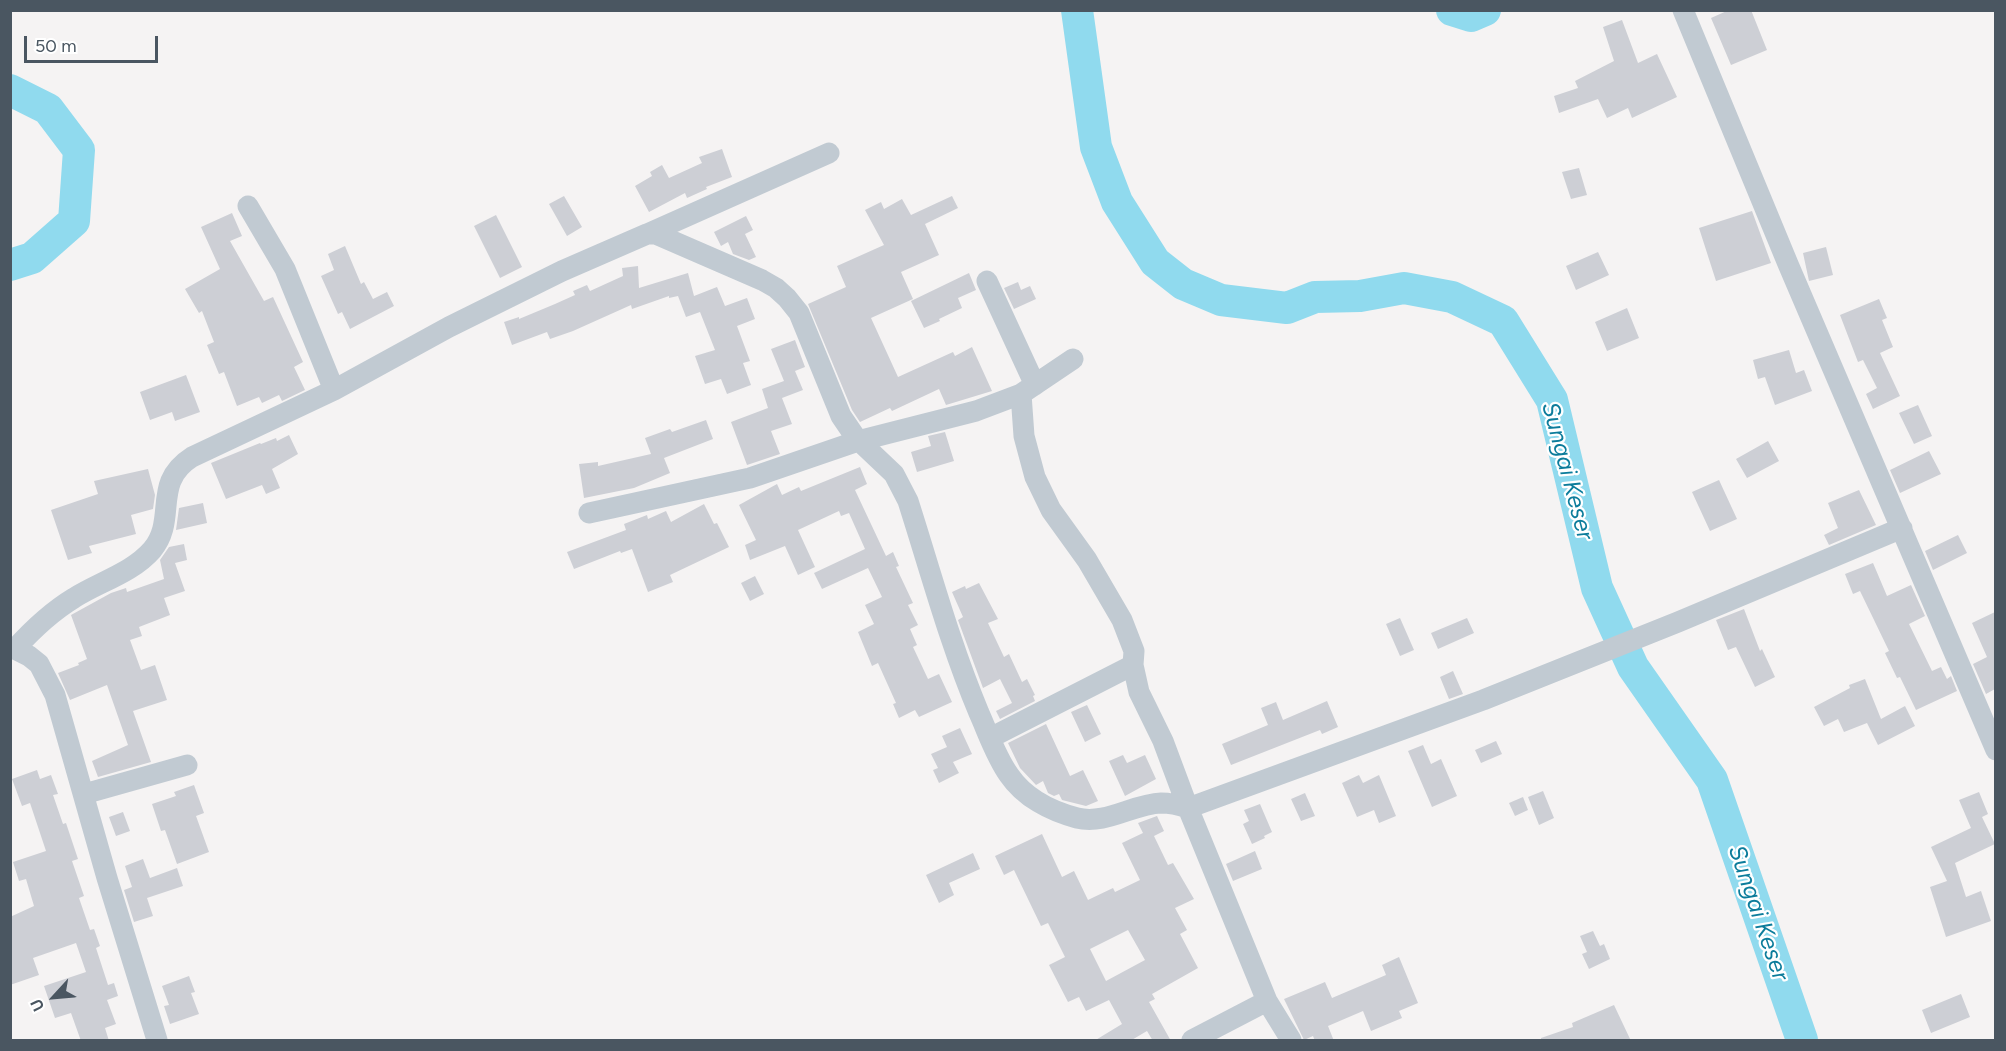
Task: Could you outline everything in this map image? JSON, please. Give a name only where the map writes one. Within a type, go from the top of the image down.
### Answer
[{"type":"street","points":[[1683,10],[1788,264],[1995,750]]},
{"type":"street","points":[[157,1041],[51,686],[39,664],[29,656],[13,649],[55,610],[137,563],[150,552],[162,534],[168,485],[172,474],[179,465],[192,457],[334,390],[449,327],[572,267],[829,153]]},
{"type":"street","points":[[248,206],[285,269],[334,390]]},
{"type":"street","points":[[647,234],[666,238],[762,280],[776,288],[799,313],[842,416],[858,441],[886,464],[900,483],[908,501],[959,666],[990,738],[1009,775],[1028,795],[1052,810],[1079,818],[1107,818],[1159,803],[1174,803],[1188,808],[1483,700],[1678,622],[1902,528]]},
{"type":"street","points":[[987,281],[1028,389],[1024,436],[1028,458],[1035,477],[1051,510],[1088,560],[1122,620],[1134,651],[1133,665],[1139,692],[1163,741],[1267,1001],[1291,1041]]},
{"type":"street","points":[[589,513],[750,478],[858,441],[976,411],[1028,389],[1074,359]]},
{"type":"street","points":[[990,738],[1133,665]]},
{"type":"street","points":[[84,794],[187,765]]},
{"type":"street","points":[[1192,1041],[1267,1001]]},
{"type":"building","points":[[1729,10],[1751,10],[1767,50],[1731,65],[1711,18]]},
{"type":"building","points":[[1622,20],[1638,63],[1657,54],[1677,97],[1632,118],[1628,108],[1607,118],[1598,99],[1559,113],[1554,96],[1578,88],[1575,81],[1614,61],[1603,27]]},
{"type":"building","points":[[722,149],[732,177],[706,187],[707,189],[687,198],[685,193],[649,212],[635,186],[652,176],[650,172],[662,165],[669,178],[702,163],[699,157]]},
{"type":"building","points":[[1579,168],[1587,195],[1571,199],[1562,172]]},
{"type":"building","points":[[564,196],[582,227],[567,236],[549,204]]},
{"type":"building","points":[[952,196],[958,208],[925,224],[939,255],[901,272],[913,299],[871,318],[898,377],[953,352],[955,356],[972,347],[992,391],[946,405],[939,389],[892,411],[890,408],[860,422],[852,410],[808,304],[846,287],[837,266],[884,245],[865,210],[881,202],[884,209],[902,199],[911,215]]},
{"type":"building","points":[[1752,211],[1771,263],[1716,281],[1699,228]]},
{"type":"building","points":[[232,213],[242,236],[230,241],[264,301],[273,297],[303,362],[294,367],[305,390],[282,401],[279,395],[262,403],[259,397],[237,406],[224,372],[219,374],[207,345],[214,342],[202,311],[199,313],[185,289],[220,269],[201,227]]},
{"type":"building","points":[[496,215],[522,267],[500,278],[474,226]]},
{"type":"building","points":[[746,216],[753,230],[745,234],[756,257],[749,260],[733,254],[728,242],[721,246],[714,232]]},
{"type":"building","points":[[345,246],[361,284],[364,282],[373,299],[387,292],[394,306],[350,329],[342,312],[338,314],[321,276],[334,270],[328,254]]},
{"type":"building","points":[[1826,247],[1833,275],[1809,281],[1803,253]]},
{"type":"building","points":[[1598,252],[1609,275],[1576,290],[1566,266]]},
{"type":"building","points":[[638,266],[639,288],[688,273],[694,296],[717,287],[725,306],[747,298],[755,319],[737,326],[750,361],[743,363],[751,385],[727,394],[721,379],[705,384],[695,356],[715,350],[700,312],[686,317],[678,296],[669,298],[669,296],[632,309],[631,305],[550,339],[547,332],[512,345],[504,322],[519,317],[519,319],[555,304],[575,295],[573,291],[587,285],[590,291],[623,276],[622,268]]},
{"type":"building","points":[[969,273],[976,290],[958,298],[962,308],[924,328],[911,301]]},
{"type":"building","points":[[1018,282],[1021,290],[1030,286],[1036,299],[1014,309],[1004,288]]},
{"type":"building","points":[[1879,299],[1887,318],[1882,320],[1893,347],[1880,353],[1900,396],[1873,409],[1866,394],[1877,388],[1863,360],[1858,362],[1840,315]]},
{"type":"building","points":[[1627,308],[1639,338],[1607,351],[1595,322]]},
{"type":"building","points":[[795,340],[805,367],[795,371],[803,390],[782,398],[792,424],[771,431],[780,454],[747,465],[731,422],[768,408],[762,389],[784,381],[771,349]]},
{"type":"building","points":[[1789,350],[1796,373],[1804,370],[1812,391],[1775,405],[1765,377],[1758,379],[1753,360]]},
{"type":"building","points":[[186,375],[200,412],[175,421],[172,412],[150,420],[140,392]]},
{"type":"building","points":[[1918,405],[1932,436],[1914,444],[1899,413]]},
{"type":"building","points":[[706,420],[713,439],[664,458],[670,473],[634,488],[584,498],[579,464],[598,462],[598,466],[651,454],[645,438],[670,429],[672,432]]},
{"type":"building","points":[[945,432],[954,461],[917,472],[911,452],[931,446],[928,436]]},
{"type":"building","points":[[289,435],[298,454],[272,469],[280,488],[266,494],[262,485],[226,499],[211,463],[260,443],[276,438],[277,441]]},
{"type":"building","points":[[1768,441],[1779,461],[1747,478],[1736,459]]},
{"type":"building","points":[[1929,451],[1941,474],[1900,493],[1890,470]]},
{"type":"building","points":[[860,467],[867,484],[855,490],[886,556],[893,552],[899,566],[896,567],[913,603],[908,605],[918,625],[910,629],[917,645],[913,647],[928,679],[939,674],[952,702],[919,717],[915,710],[899,718],[893,704],[896,703],[878,663],[872,666],[858,632],[874,624],[865,605],[882,597],[868,568],[822,589],[814,573],[865,549],[849,513],[841,516],[839,511],[798,530],[815,567],[798,575],[785,546],[750,560],[745,545],[756,540],[739,505],[777,484],[782,495],[799,487],[801,491]]},
{"type":"building","points":[[148,469],[155,495],[153,509],[131,515],[136,534],[89,546],[92,553],[68,560],[51,510],[98,494],[94,481]]},
{"type":"building","points":[[1719,480],[1737,519],[1710,531],[1692,492]]},
{"type":"building","points":[[1859,490],[1876,525],[1829,545],[1824,535],[1838,528],[1828,503]]},
{"type":"building","points":[[203,503],[207,523],[176,530],[179,508]]},
{"type":"building","points":[[704,504],[729,547],[670,575],[673,582],[648,592],[632,549],[621,553],[620,551],[574,569],[567,552],[626,530],[624,524],[647,515],[648,519],[666,511],[671,522]]},
{"type":"building","points":[[1958,535],[1967,553],[1933,570],[1925,551]]},
{"type":"building","points":[[184,544],[187,560],[175,563],[185,591],[164,598],[170,615],[139,627],[142,636],[130,640],[141,670],[155,665],[167,700],[133,711],[151,762],[98,777],[92,761],[128,745],[107,685],[70,700],[58,673],[79,665],[78,663],[87,659],[71,615],[111,593],[126,588],[127,592],[164,579],[160,560],[169,547]]},
{"type":"building","points":[[1873,563],[1887,596],[1911,585],[1925,616],[1909,624],[1932,671],[1941,667],[1947,679],[1951,676],[1957,691],[1916,710],[1885,653],[1889,651],[1860,591],[1853,594],[1845,574]]},
{"type":"building","points":[[755,576],[764,594],[750,601],[741,583]]},
{"type":"building","points":[[979,583],[998,619],[988,623],[1004,657],[1009,654],[1022,682],[1027,679],[1035,695],[1033,696],[1035,701],[1000,719],[996,711],[1012,703],[1000,679],[983,688],[958,620],[963,617],[952,592]]},
{"type":"building","points":[[1744,609],[1760,651],[1762,649],[1775,677],[1755,687],[1736,647],[1728,650],[1716,620]]},
{"type":"building","points":[[1995,612],[1995,689],[1986,694],[1973,664],[1987,657],[1972,623]]},
{"type":"building","points":[[1400,618],[1414,650],[1400,656],[1386,624]]},
{"type":"building","points":[[1467,618],[1474,633],[1438,649],[1431,633]]},
{"type":"building","points":[[1453,671],[1463,694],[1449,699],[1440,677]]},
{"type":"building","points":[[1865,679],[1881,719],[1905,706],[1915,726],[1878,745],[1867,723],[1844,732],[1838,719],[1824,726],[1814,707],[1850,688],[1849,685]]},
{"type":"building","points":[[1327,701],[1338,727],[1322,734],[1320,730],[1231,765],[1222,744],[1268,725],[1261,708],[1276,702],[1283,720]]},
{"type":"building","points":[[1087,705],[1101,734],[1085,742],[1071,712]]},
{"type":"building","points":[[1046,724],[1070,776],[1083,770],[1098,801],[1086,806],[1062,800],[1059,794],[1054,796],[1048,793],[1043,781],[1036,785],[1020,768],[1008,743]]},
{"type":"building","points":[[960,728],[972,754],[953,762],[959,773],[939,783],[933,770],[938,768],[931,754],[947,747],[942,736]]},
{"type":"building","points":[[1496,741],[1502,754],[1481,763],[1475,750]]},
{"type":"building","points":[[1423,745],[1431,764],[1441,759],[1457,796],[1432,807],[1408,751]]},
{"type":"building","points":[[1123,755],[1127,763],[1145,755],[1156,779],[1125,796],[1109,761]]},
{"type":"building","points":[[37,770],[40,779],[51,775],[58,794],[53,795],[63,824],[66,823],[78,859],[72,861],[84,896],[79,898],[90,930],[94,929],[100,946],[96,948],[108,985],[114,983],[118,996],[107,1000],[116,1024],[105,1028],[109,1041],[81,1041],[71,1013],[55,1018],[44,986],[86,972],[76,943],[33,958],[39,975],[10,985],[10,917],[34,906],[26,879],[19,881],[13,862],[46,851],[30,803],[22,806],[12,779]]},
{"type":"building","points":[[1359,775],[1363,783],[1379,775],[1396,816],[1379,823],[1374,810],[1357,817],[1342,783]]},
{"type":"building","points":[[194,785],[204,813],[196,816],[209,852],[177,864],[165,830],[161,831],[152,804],[176,796],[174,792]]},
{"type":"building","points":[[1543,791],[1554,818],[1539,825],[1528,797]]},
{"type":"building","points":[[1979,792],[1988,814],[1982,817],[1995,844],[1955,863],[1966,897],[1981,891],[1991,921],[1946,937],[1930,887],[1947,881],[1931,847],[1971,828],[1959,800]]},
{"type":"building","points":[[1305,793],[1315,816],[1301,821],[1291,799]]},
{"type":"building","points":[[1523,797],[1528,810],[1515,816],[1509,803]]},
{"type":"building","points":[[1260,804],[1272,832],[1252,844],[1243,824],[1249,821],[1244,810]]},
{"type":"building","points":[[123,812],[130,831],[116,836],[109,817]]},
{"type":"building","points":[[1157,816],[1164,831],[1154,836],[1168,865],[1173,863],[1194,899],[1175,908],[1187,930],[1180,934],[1198,968],[1152,994],[1155,999],[1149,1002],[1171,1041],[1153,1041],[1147,1031],[1130,1041],[1094,1041],[1122,1024],[1109,1000],[1086,1011],[1079,997],[1068,1002],[1049,965],[1065,957],[1048,923],[1041,926],[1014,870],[1004,875],[995,856],[1042,834],[1062,877],[1074,871],[1088,900],[1113,888],[1115,892],[1140,880],[1122,843],[1143,833],[1138,823]],"holes":[[[1128,930],[1145,960],[1106,981],[1090,949]]]},
{"type":"building","points":[[1255,851],[1262,869],[1233,881],[1226,864]]},
{"type":"building","points":[[973,853],[980,869],[949,883],[954,895],[939,903],[926,875]]},
{"type":"building","points":[[143,859],[150,878],[177,868],[183,886],[147,898],[153,916],[134,922],[124,890],[132,887],[125,866]]},
{"type":"building","points":[[1593,931],[1600,946],[1604,944],[1610,959],[1589,969],[1582,954],[1587,952],[1580,936]]},
{"type":"building","points":[[1399,957],[1418,1003],[1399,1011],[1402,1018],[1371,1031],[1363,1011],[1328,1026],[1334,1041],[1315,1041],[1313,1036],[1304,1040],[1284,999],[1325,982],[1332,998],[1386,975],[1382,965]]},
{"type":"building","points":[[189,976],[195,992],[191,993],[199,1014],[170,1024],[164,1006],[169,1005],[162,986]]},
{"type":"building","points":[[1961,994],[1970,1017],[1931,1033],[1922,1010]]},
{"type":"building","points":[[1614,1005],[1631,1041],[1541,1040],[1541,1038],[1573,1027],[1572,1023]]},
{"type":"waterway","name":"Sungai Keser","points":[[1077,10],[1096,147],[1117,202],[1155,262],[1183,284],[1221,300],[1287,308],[1315,297],[1360,296],[1404,288],[1452,297],[1503,321],[1552,400],[1597,588],[1633,667],[1712,780],[1802,1040]]},
{"type":"waterway","points":[[1452,10],[1471,16],[1485,10]]},
{"type":"waterway","points":[[10,90],[48,109],[79,150],[74,221],[32,258],[10,265]]}]
